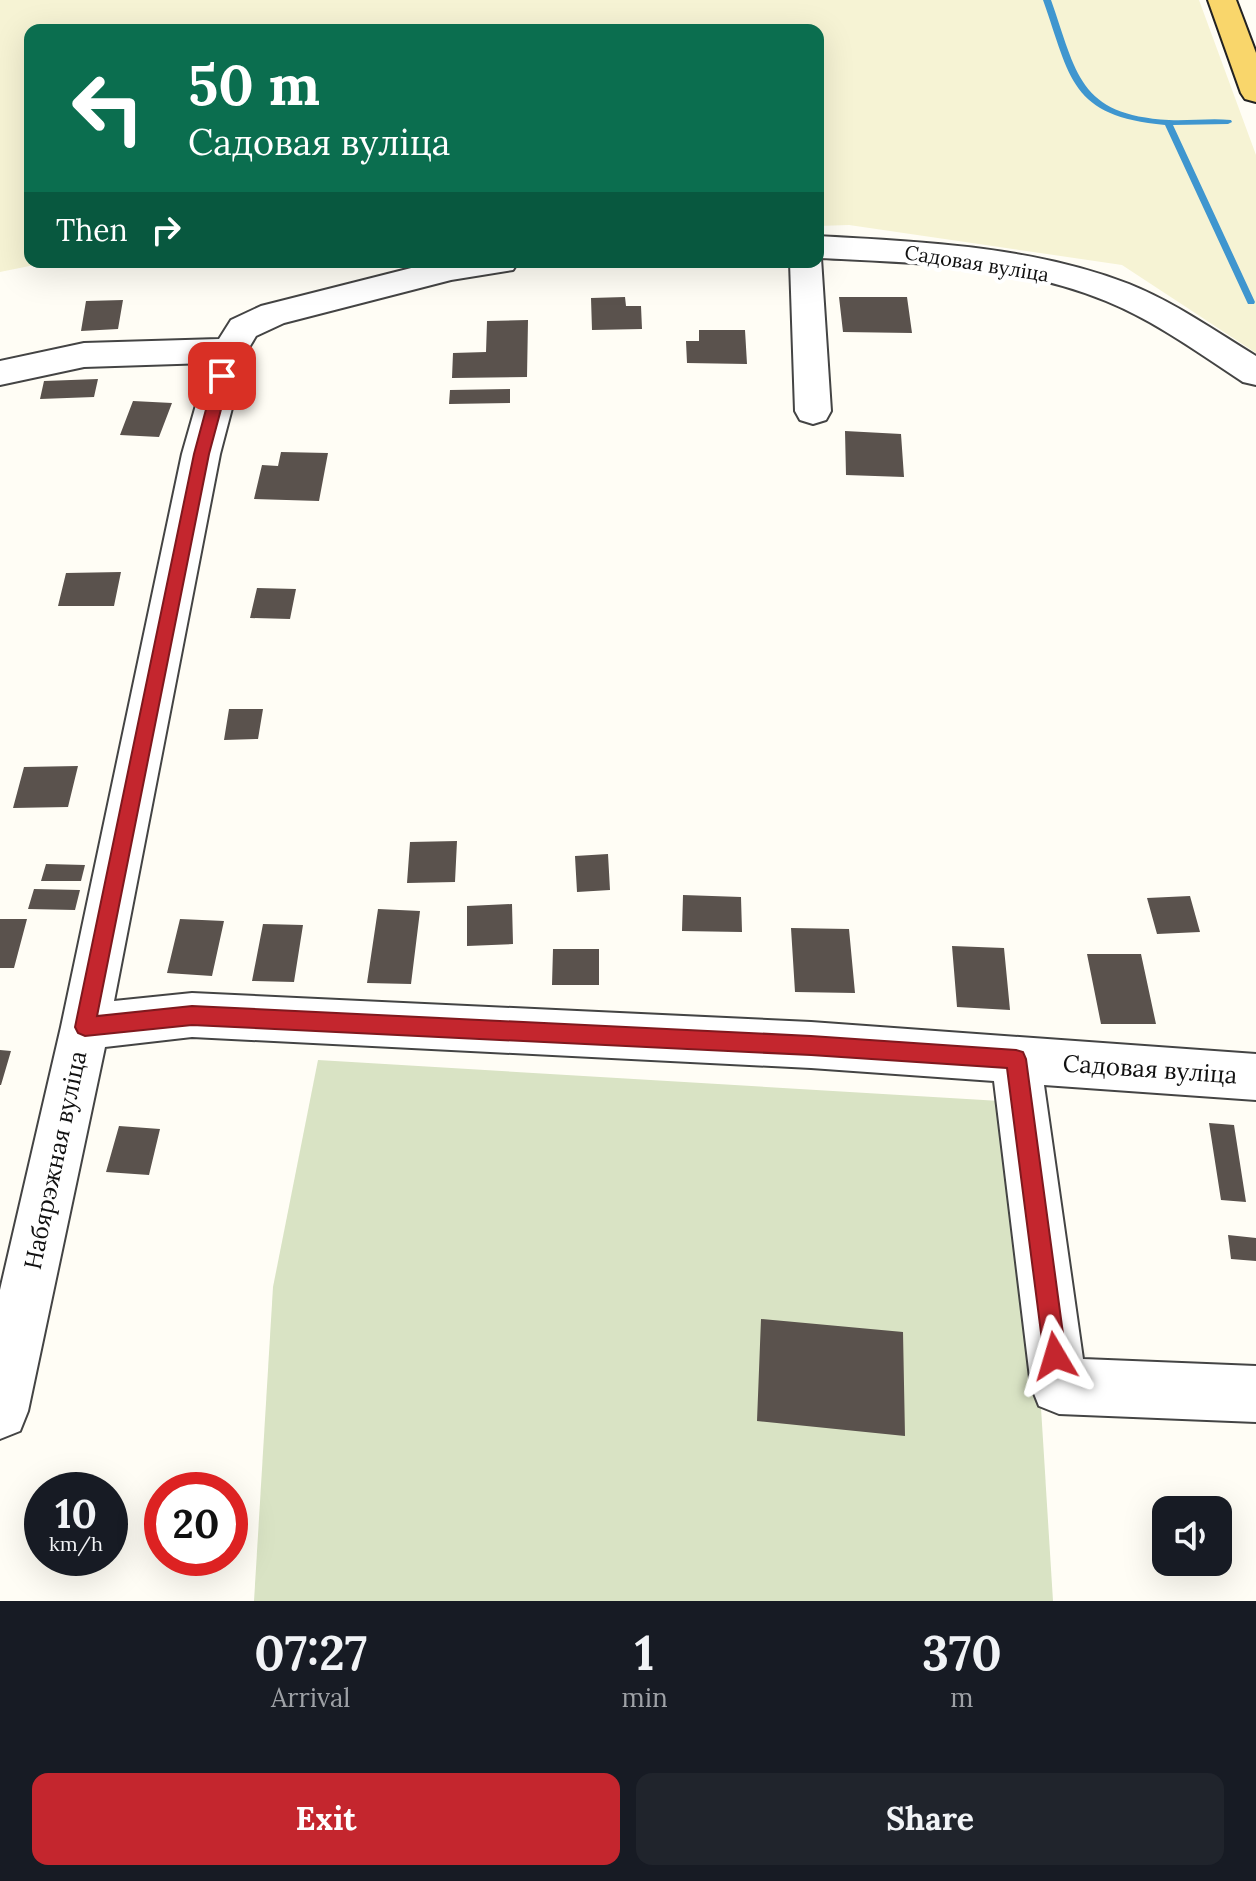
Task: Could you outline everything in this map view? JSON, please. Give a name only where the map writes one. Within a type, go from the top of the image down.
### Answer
[{"type":"main road","points":[[1222,0],[1256,93]]},
{"type":"street","name":"Садовая вуліца","points":[[824,247],[911,252],[1038,270],[1118,293],[1203,339],[1256,373]]},
{"type":"street","name":"Набярэжная вуліца","points":[[0,1411],[85,1027],[201,454],[229,351],[243,328],[273,314],[458,268]]},
{"type":"street","points":[[807,268],[813,411]]},
{"type":"street","points":[[0,373],[32,361],[84,354],[229,351]]},
{"type":"street","name":"Садовая вуліца","points":[[85,1027],[192,1015],[811,1045],[1256,1077]]},
{"type":"street","points":[[1016,1059],[1059,1386],[1256,1394]]},
{"type":"shaded area","points":[[0,0],[1199,0],[1256,155],[1256,353],[1122,265],[849,225],[824,226],[824,24],[24,24],[24,267],[0,272]]},
{"type":"green space","points":[[318,1060],[1000,1101],[1040,1392],[1053,1601],[254,1601],[273,1287]]},
{"type":"building","points":[[625,297],[626,306],[641,306],[642,329],[592,330],[591,298]]},
{"type":"building","points":[[839,297],[907,297],[912,333],[843,332]]},
{"type":"building","points":[[123,300],[118,329],[81,331],[86,301]]},
{"type":"building","points":[[528,320],[527,377],[452,378],[453,353],[486,352],[487,321]]},
{"type":"building","points":[[699,330],[745,330],[747,364],[687,363],[686,341],[699,341]]},
{"type":"building","points":[[98,379],[94,397],[40,399],[44,381]]},
{"type":"building","points":[[510,389],[510,403],[449,404],[450,390]]},
{"type":"building","points":[[133,401],[172,403],[159,437],[120,435]]},
{"type":"building","points":[[845,431],[901,434],[904,477],[846,475]]},
{"type":"building","points":[[281,452],[328,453],[319,501],[254,499],[262,465],[278,466]]},
{"type":"building","points":[[121,572],[114,606],[58,606],[66,573]]},
{"type":"building","points":[[257,588],[296,589],[290,619],[250,618]]},
{"type":"building","points":[[229,709],[263,709],[258,739],[224,740]]},
{"type":"building","points":[[78,766],[68,807],[13,808],[24,767]]},
{"type":"building","points":[[457,841],[455,882],[407,883],[410,842]]},
{"type":"building","points":[[608,854],[610,890],[577,892],[575,856]]},
{"type":"building","points":[[46,864],[85,865],[81,881],[41,881]]},
{"type":"building","points":[[34,889],[80,890],[75,910],[28,909]]},
{"type":"building","points":[[683,895],[741,897],[742,932],[682,931]]},
{"type":"building","points":[[1190,896],[1200,932],[1157,934],[1147,898]]},
{"type":"building","points":[[512,904],[513,944],[467,946],[467,906]]},
{"type":"building","points":[[378,909],[420,911],[411,984],[367,983]]},
{"type":"building","points":[[0,919],[27,919],[14,968],[0,968]]},
{"type":"building","points":[[180,919],[224,921],[212,976],[167,973]]},
{"type":"building","points":[[263,924],[303,925],[294,982],[252,981]]},
{"type":"building","points":[[791,928],[849,929],[855,993],[795,992]]},
{"type":"building","points":[[952,946],[1004,948],[1010,1010],[957,1007]]},
{"type":"building","points":[[553,949],[599,949],[599,985],[552,985]]},
{"type":"building","points":[[1087,954],[1141,954],[1156,1024],[1101,1024]]},
{"type":"building","points":[[0,1050],[11,1051],[1,1085],[0,1085]]},
{"type":"building","points":[[1209,1123],[1234,1125],[1246,1202],[1221,1200]]},
{"type":"building","points":[[119,1126],[160,1129],[149,1175],[106,1172]]},
{"type":"building","points":[[1228,1235],[1256,1238],[1256,1261],[1231,1259]]},
{"type":"building","points":[[761,1319],[903,1332],[905,1436],[757,1421]]},
{"type":"waterway","points":[[1047,0],[1078,82],[1090,98],[1106,109],[1146,120],[1228,122]]},
{"type":"waterway","points":[[1169,124],[1251,302]]},
{"type":"route","points":[[222,376],[201,454],[85,1027],[192,1015],[811,1045],[1016,1059],[1055,1356]]}]
